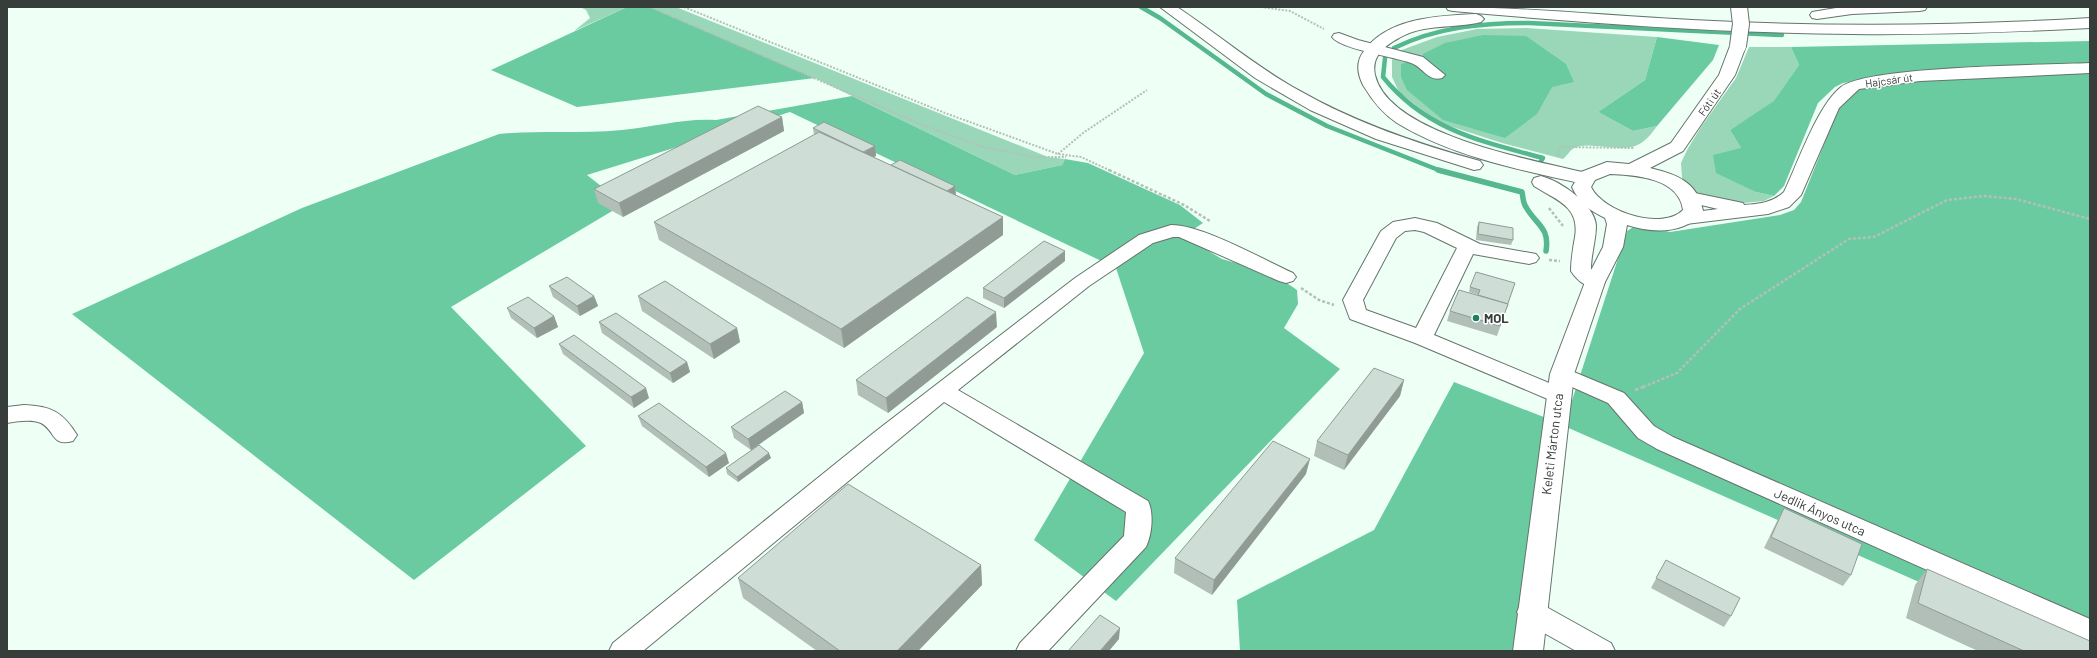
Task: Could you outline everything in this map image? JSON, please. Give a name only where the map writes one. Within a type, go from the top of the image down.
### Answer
[{"type":"main road","points":[[1167,7],[1272,81],[1347,122],[1401,144],[1541,182],[1584,186]]},
{"type":"main road","points":[[1453,7],[1588,18],[1715,25],[1846,28],[1993,27],[2090,23]]},
{"type":"main road","points":[[1609,7],[1817,15],[1934,15]]},
{"type":"main road","name":"Fóti út","points":[[1633,169],[1677,147],[1727,75],[1738,46],[1741,24],[1739,7]]},
{"type":"main road","points":[[1817,15],[1852,10],[1920,7]]},
{"type":"main road","points":[[1584,186],[1450,142],[1403,119],[1382,102],[1370,86],[1365,66],[1374,48],[1391,35],[1422,24],[1470,19],[1588,18]]},
{"type":"main road","points":[[1677,147],[1683,191]]},
{"type":"main road","points":[[1607,168],[1633,169],[1654,174],[1683,191],[1693,205],[1693,211],[1679,222],[1660,225],[1638,224],[1614,217],[1590,202],[1584,186],[1593,172],[1607,168]]},
{"type":"main road","points":[[1541,182],[1562,194],[1584,215],[1587,224],[1581,257],[1581,271],[1595,282]]},
{"type":"main road","name":"Keleti Márton utca","points":[[1528,651],[1531,612],[1560,384],[1595,282],[1613,246],[1617,224],[1614,217]]},
{"type":"main road","name":"Keleti Márton utca","points":[[1613,246],[1638,224]]},
{"type":"street","points":[[1339,37],[1418,60],[1437,75]]},
{"type":"street","name":"Hajcsár út","points":[[1686,218],[1758,210],[1783,204],[1792,195],[1832,106],[1846,91],[1854,86],[1868,82],[1920,76],[2090,68]]},
{"type":"street","name":"Hajcsár út","points":[[1683,191],[1758,210]]},
{"type":"street","points":[[1357,314],[1353,300],[1388,235],[1400,226],[1415,224],[1430,227],[1443,232],[1475,249],[1529,258]]},
{"type":"street","points":[[623,651],[942,391],[1082,282],[1146,239],[1171,231],[1181,231],[1201,238],[1286,277]]},
{"type":"street","points":[[1422,338],[1468,246]]},
{"type":"street","name":"Jedlik Ányos utca","points":[[1357,314],[1422,338],[1493,369],[1542,386],[1560,384],[1616,398],[1646,432],[1665,443],[2090,631]]},
{"type":"street","points":[[942,391],[1139,508],[1137,540],[1030,651]]},
{"type":"street","points":[[7,415],[18,412],[35,414],[52,419],[65,435]]},
{"type":"street","points":[[1531,612],[1601,651]]},
{"type":"path","points":[[650,7],[920,124],[976,144],[1035,157],[1080,157]]},
{"type":"path","points":[[684,7],[945,113],[1058,154],[1080,157],[1184,205],[1215,224]]},
{"type":"path","points":[[1261,7],[1290,11],[1339,37]]},
{"type":"path","points":[[1058,154],[1083,133],[1147,90]]},
{"type":"path","points":[[1616,398],[1677,373],[1740,309],[1849,239],[1874,237],[1947,200],[1984,196],[2016,199],[2090,219]]},
{"type":"path","points":[[1286,277],[1319,300],[1357,314]]},
{"type":"green space","points":[[580,7],[627,7],[574,31],[590,18],[586,10]]},
{"type":"green space","points":[[627,7],[650,7],[815,78],[577,107],[491,70]]},
{"type":"green space","points":[[650,7],[676,7],[1048,157],[1065,159],[1062,165],[1015,175],[815,78]]},
{"type":"green space","points":[[1527,28],[1657,37],[1645,80],[1598,112],[1633,131],[1657,126],[1650,135],[1644,141],[1630,147],[1615,148],[1587,145],[1579,146],[1573,149],[1563,159],[1502,143],[1437,122],[1399,92],[1392,77],[1392,60],[1399,51],[1437,37],[1477,29]]},
{"type":"green space","points":[[1483,35],[1526,36],[1566,64],[1574,82],[1552,87],[1537,114],[1505,138],[1443,120],[1407,90],[1401,77],[1401,64],[1407,62],[1421,68],[1423,54],[1445,43]]},
{"type":"green space","points":[[1657,37],[1719,45],[1713,60],[1657,126],[1633,131],[1598,112],[1645,80]]},
{"type":"green space","points":[[2090,41],[2090,64],[1875,77],[1843,83],[1835,87],[1818,103],[1784,186],[1774,196],[1756,192],[1716,173],[1713,155],[1741,148],[1730,130],[1774,101],[1799,65],[1791,47]]},
{"type":"green space","points":[[1749,47],[1791,47],[1799,65],[1774,102],[1730,130],[1741,148],[1756,192],[1774,196],[1764,201],[1744,203],[1718,201],[1690,190],[1682,178],[1681,163],[1701,127],[1736,78]]},
{"type":"green space","points":[[2090,72],[2090,651],[2076,651],[1564,426],[1519,651],[1240,651],[1237,600],[1374,530],[1454,382],[1564,425],[1627,231],[1638,224],[1670,232],[1780,215],[1794,210],[1801,202],[1839,107],[1859,88],[1896,81]]},
{"type":"green space","points":[[852,96],[1015,175],[1062,165],[1065,159],[1088,163],[1180,205],[1203,223],[1183,236],[1222,259],[1272,273],[1297,290],[1298,304],[1284,328],[1340,369],[1116,601],[1034,540],[1144,353],[1116,268],[790,112],[587,175],[624,204],[451,307],[586,446],[414,580],[72,314],[302,208],[499,134],[530,132],[591,132],[634,129],[692,120],[716,120]]},
{"type":"building","points":[[758,106],[782,117],[619,203],[594,189]]},
{"type":"building","points":[[824,122],[875,146],[863,152],[813,128]]},
{"type":"building","points":[[819,132],[1003,217],[841,329],[654,222]]},
{"type":"building","points":[[900,160],[955,186],[947,191],[891,165]]},
{"type":"building","points":[[1479,222],[1513,228],[1513,240],[1478,234]]},
{"type":"building","points":[[1044,241],[1065,251],[1004,298],[983,288]]},
{"type":"building","points":[[1476,272],[1515,283],[1508,304],[1478,295],[1480,290],[1470,287]]},
{"type":"building","points":[[567,277],[594,296],[577,306],[549,286]]},
{"type":"building","points":[[665,281],[737,328],[710,344],[638,296]]},
{"type":"building","points":[[1459,290],[1508,304],[1500,326],[1450,311]]},
{"type":"building","points":[[528,297],[554,316],[534,328],[507,308]]},
{"type":"building","points":[[967,297],[996,312],[886,398],[856,380]]},
{"type":"building","points":[[616,313],[687,362],[670,373],[599,322]]},
{"type":"building","points":[[574,335],[646,388],[631,397],[559,344]]},
{"type":"building","points":[[1374,368],[1404,380],[1348,455],[1317,441]]},
{"type":"building","points":[[785,391],[802,402],[748,439],[731,427]]},
{"type":"building","points":[[659,403],[726,453],[706,467],[638,416]]},
{"type":"building","points":[[1273,441],[1310,459],[1214,580],[1175,558]]},
{"type":"building","points":[[759,445],[769,453],[737,477],[726,468]]},
{"type":"building","points":[[848,484],[981,565],[897,651],[840,651],[738,578]]},
{"type":"building","points":[[1784,508],[1862,544],[1851,575],[1771,537]]},
{"type":"building","points":[[1666,560],[1740,598],[1731,616],[1656,578]]},
{"type":"building","points":[[1927,569],[2090,641],[2090,651],[2024,651],[1918,603]]},
{"type":"building","points":[[1100,615],[1120,628],[1100,651],[1068,651]]},
{"type":"waterway","points":[[1141,7],[1160,18],[1266,94],[1327,126],[1439,170]]},
{"type":"waterway","points":[[1394,48],[1427,35],[1443,31],[1477,25],[1511,23],[1782,35]]},
{"type":"waterway","points":[[1385,58],[1383,77],[1417,110],[1456,131],[1497,146],[1543,158],[1541,161]]},
{"type":"waterway","points":[[1439,170],[1522,192],[1525,205],[1544,231],[1547,243],[1546,251]]},
{"type":"place","name":"MOL","points":[[1476,318]]}]
